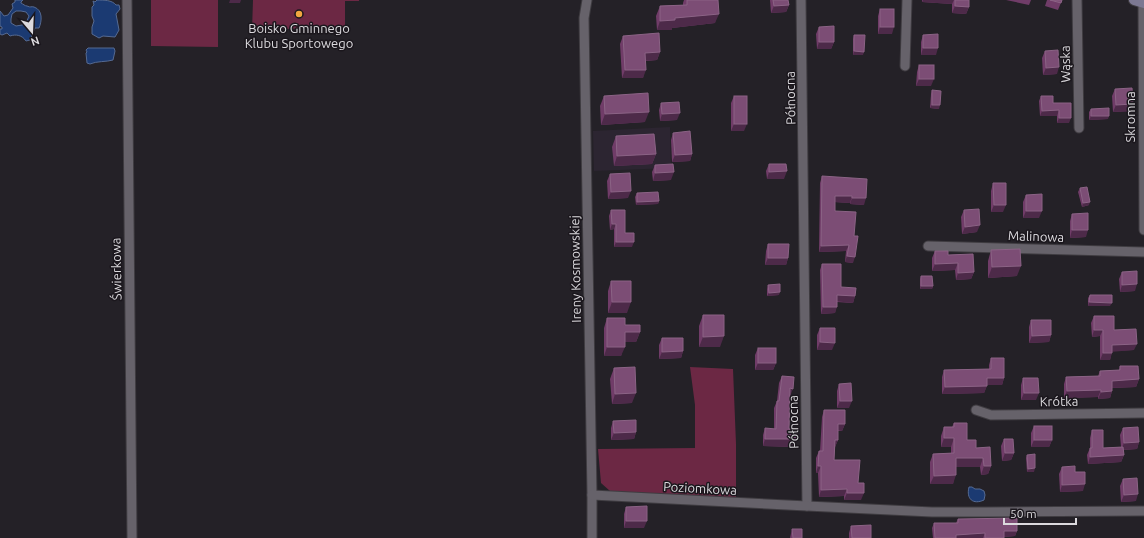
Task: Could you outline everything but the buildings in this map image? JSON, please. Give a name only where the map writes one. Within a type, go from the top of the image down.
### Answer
[{"type":"street","name":"Świerkowa","points":[[127,0],[132,538]]},
{"type":"street","name":"Ireny Kosmowskiej","points":[[587,0],[584,18],[592,538]]},
{"type":"street","name":"Północna","points":[[802,0],[807,506]]},
{"type":"street","points":[[905,66],[907,0]]},
{"type":"street","name":"Wąska","points":[[1077,0],[1079,128]]},
{"type":"street","name":"Skromna","points":[[1140,2],[1144,230]]},
{"type":"street","name":"Malinowa","points":[[928,246],[1144,252]]},
{"type":"street","name":"Krótka","points":[[976,410],[991,415],[1144,413]]},
{"type":"street","name":"Poziomkowa","points":[[592,495],[807,506]]},
{"type":"street","points":[[807,506],[970,512],[1144,511]]},
{"type":"shaded area","points":[[151,0],[218,0],[218,47],[151,46]]},
{"type":"shaded area","name":"Boisko Gminnego Klubu Sportowego","points":[[253,0],[359,1],[345,1],[345,27],[252,30]]},
{"type":"shaded area","points":[[670,127],[671,168],[594,171],[593,131]]},
{"type":"shaded area","points":[[690,367],[733,369],[736,444],[736,498],[610,491],[601,483],[598,449],[695,448],[695,405]]},
{"type":"water","points":[[15,0],[23,0],[21,3],[29,7],[37,8],[40,13],[41,22],[39,28],[35,28],[30,40],[26,41],[21,36],[10,36],[7,33],[2,35],[0,34],[0,29],[2,29],[2,27],[0,26],[0,11],[4,16],[8,15],[13,8],[12,4]],"holes":[[[16,11],[26,12],[29,16],[26,23],[16,26],[11,23],[12,14]]]},
{"type":"water","points":[[97,0],[108,1],[119,5],[120,9],[116,14],[119,30],[115,37],[103,36],[99,38],[92,34],[94,21],[92,16],[92,7],[94,5],[93,1],[95,2]]},
{"type":"water","points":[[88,48],[114,48],[115,51],[113,60],[90,64],[87,63],[86,50]]},
{"type":"water","points":[[969,487],[984,491],[984,500],[977,502],[971,500],[968,491]]},
{"type":"place","name":"Boisko Gminnego Klubu Sportowego","points":[[299,14]]}]
